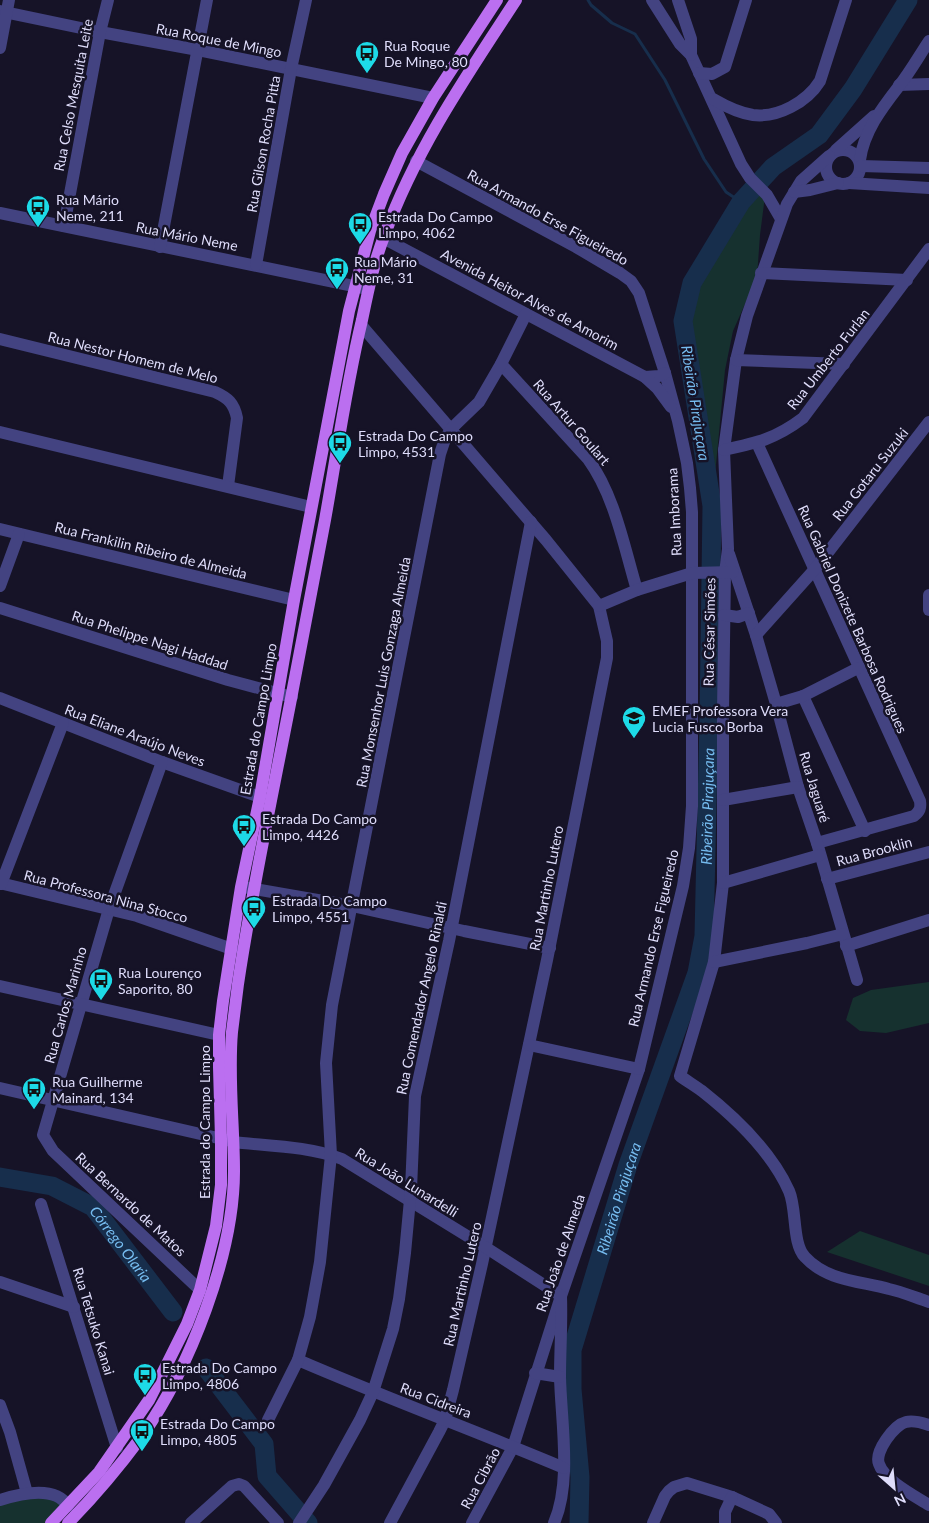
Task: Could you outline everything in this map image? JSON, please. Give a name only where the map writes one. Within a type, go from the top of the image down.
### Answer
[{"type":"main road","name":"Estrada do Campo Limpo","points":[[68,1523],[100,1491],[144,1434],[162,1404],[194,1338],[217,1276],[227,1239],[234,1172],[227,1140],[218,1067],[219,1035],[241,887],[260,797],[294,600],[340,354],[355,286],[370,231],[402,153],[433,98],[497,0]]},
{"type":"main road","name":"Estrada do Campo Limpo","points":[[51,1523],[99,1472],[151,1396],[187,1324],[200,1290],[216,1226],[227,1140],[232,1034],[239,982],[327,507],[352,359],[368,289],[383,238],[416,161],[449,102],[516,0]]},
{"type":"main road","points":[[64,1523],[68,1516],[68,1506]]},
{"type":"street","name":"Rua Celso Mesquita Leite","points":[[64,226],[100,32],[108,0]]},
{"type":"street","points":[[160,247],[207,0]]},
{"type":"street","name":"Rua Gilson Rocha Pitta","points":[[256,265],[291,69],[306,0]]},
{"type":"street","points":[[652,0],[680,44],[691,55],[713,99],[741,164],[750,178],[766,194],[779,202],[787,204]]},
{"type":"street","points":[[678,0],[691,39],[691,55]]},
{"type":"street","points":[[699,73],[712,74],[725,67],[746,0]]},
{"type":"street","points":[[713,99],[729,108],[752,115],[765,115],[781,111],[802,101],[812,93],[820,82],[846,0]]},
{"type":"street","name":"Rua Roque de Mingo","points":[[5,8],[100,32],[433,98]]},
{"type":"street","points":[[0,48],[5,8]]},
{"type":"street","points":[[794,192],[843,183],[857,177],[861,153],[876,115],[899,85],[924,61],[929,41]]},
{"type":"street","points":[[899,85],[929,84]]},
{"type":"street","name":"Rua César Simões","points":[[876,115],[801,181],[787,204],[747,316],[736,360],[724,450],[728,550],[724,615],[723,883],[714,962],[680,1076],[703,1092],[731,1116],[772,1160],[790,1194],[796,1218],[798,1243],[804,1256],[830,1276],[891,1289],[929,1302]]},
{"type":"street","points":[[929,168],[860,163],[852,152],[847,150],[833,153],[826,161],[826,172],[833,181],[929,188]]},
{"type":"street","name":"Rua Armando Erse Figueiredo","points":[[416,161],[576,247],[631,281],[639,293],[665,374]]},
{"type":"street","points":[[766,194],[781,219]]},
{"type":"street","name":"Rua Mário Neme","points":[[0,213],[368,289]]},
{"type":"street","name":"Avenida Heitor Alves de Amorim","points":[[383,238],[645,377]]},
{"type":"street","name":"Rua Umberto Furlan","points":[[724,450],[757,443],[778,435],[803,418],[929,249]]},
{"type":"street","points":[[762,273],[907,280]]},
{"type":"street","points":[[451,429],[479,402],[501,364],[526,314]]},
{"type":"street","name":"Rua Martinho Lutero","points":[[360,325],[531,522],[599,606],[607,641],[607,658],[550,948],[454,1390],[445,1420],[390,1523]]},
{"type":"street","name":"Rua Nestor Homem de Melo","points":[[0,339],[215,392],[229,399],[235,409],[237,418],[228,486]]},
{"type":"street","points":[[736,360],[844,364]]},
{"type":"street","name":"Rua Artur Goulart","points":[[501,364],[588,459],[597,472],[608,494],[637,590]]},
{"type":"street","points":[[645,377],[665,374]]},
{"type":"street","name":"Rua Imborama","points":[[665,374],[678,421],[690,488],[696,573]]},
{"type":"street","name":"Rua Imborama","points":[[645,377],[658,388],[678,421]]},
{"type":"street","name":"Rua Gotaru Suzuki","points":[[756,636],[815,569],[929,422]]},
{"type":"street","name":"Rua Monsenhor Luis Gonzaga Almeida","points":[[268,1420],[298,1360],[310,1316],[320,1262],[331,1155],[327,1093],[328,1036],[332,1005],[440,454],[451,429]]},
{"type":"street","points":[[0,432],[311,507]]},
{"type":"street","name":"Rua Gabriel Donizete Barbosa Rodrigues","points":[[757,443],[920,801],[919,812],[914,816],[865,831]]},
{"type":"street","name":"Rua Comendador Angelo Rinaldi","points":[[300,1523],[324,1485],[374,1392],[399,1299],[410,1200],[415,1096],[451,928],[531,522]]},
{"type":"street","name":"Rua Frankilin Ribeiro de Almeida","points":[[0,529],[294,600]]},
{"type":"street","points":[[0,586],[19,534]]},
{"type":"street","points":[[599,606],[637,590],[696,573],[726,573]]},
{"type":"street","name":"Rua Armando Erse Figueiredo","points":[[639,1069],[682,886],[689,848],[692,806],[696,573]]},
{"type":"street","name":"Rua Jaguaré","points":[[726,573],[749,612],[798,787],[857,980]]},
{"type":"street","points":[[929,595],[929,610]]},
{"type":"street","name":"Rua Phelippe Nagi Haddad","points":[[0,608],[228,680],[292,697]]},
{"type":"street","points":[[724,615],[738,617],[749,612]]},
{"type":"street","points":[[776,704],[803,696],[858,668]]},
{"type":"street","points":[[723,883],[865,831],[803,696]]},
{"type":"street","name":"Rua Eliane Araújo Neves","points":[[0,698],[162,762],[260,797]]},
{"type":"street","points":[[0,883],[63,723]]},
{"type":"street","name":"Rua Carlos Marinho","points":[[44,1138],[43,1134],[109,909],[162,762]]},
{"type":"street","points":[[723,800],[798,787]]},
{"type":"street","name":"Rua Brooklin","points":[[827,879],[929,852]]},
{"type":"street","name":"Rua Professora Nina Stocco","points":[[0,883],[153,921],[232,949]]},
{"type":"street","points":[[241,887],[352,906],[550,948]]},
{"type":"street","points":[[714,962],[807,943],[844,940],[929,920]]},
{"type":"street","points":[[0,986],[219,1035]]},
{"type":"street","points":[[529,1045],[639,1069]]},
{"type":"street","name":"Rua João de Almeda","points":[[513,1447],[560,1296],[639,1069]]},
{"type":"street","name":"Rua João Lunardelli","points":[[0,1088],[227,1140],[331,1155],[342,1159],[485,1247],[560,1296]]},
{"type":"street","name":"Rua Bernardo de Matos","points":[[44,1138],[53,1151],[200,1290]]},
{"type":"street","name":"Rua Tetsuko Kanai","points":[[41,1204],[117,1448]]},
{"type":"street","points":[[0,1282],[74,1307]]},
{"type":"street","points":[[554,1523],[562,1492],[564,1468],[560,1377],[562,1336],[560,1296]]},
{"type":"street","name":"Rua Cidreira","points":[[298,1360],[564,1468]]},
{"type":"street","points":[[535,1374],[560,1377]]},
{"type":"street","points":[[0,1405],[10,1432],[27,1493]]},
{"type":"street","points":[[929,1425],[922,1422],[907,1421],[894,1428],[878,1455],[878,1464],[888,1477],[929,1505]]},
{"type":"street","name":"Rua Cibrão","points":[[472,1523],[513,1447]]},
{"type":"street","points":[[653,1523],[665,1496],[674,1487],[687,1483],[732,1497],[769,1514],[776,1523]]},
{"type":"street","points":[[191,1523],[232,1486],[240,1484],[278,1523]]},
{"type":"street","points":[[0,1500],[27,1493],[56,1496],[61,1498],[68,1506]]},
{"type":"street","points":[[725,1523],[725,1512],[732,1497]]},
{"type":"green space","points":[[752,190],[765,196],[757,277],[733,331],[725,370],[715,475],[693,384],[691,317],[701,267],[739,214]]},
{"type":"green space","points":[[929,982],[929,1023],[886,1033],[860,1031],[846,1020],[853,998],[871,990]]},
{"type":"green space","points":[[860,1231],[929,1255],[929,1286],[827,1252]]},
{"type":"green space","points":[[27,1493],[66,1503],[50,1523],[0,1523],[0,1503]]},
{"type":"waterway","points":[[588,0],[591,5],[612,23],[635,34],[665,80],[704,159],[726,192],[741,202]]},
{"type":"waterway","name":"Ribeirão Pirajuçara","points":[[579,1523],[580,1477],[572,1389],[572,1350],[628,1165],[697,973],[704,936],[712,506],[683,321],[692,283],[741,202],[773,167],[819,135],[853,89],[908,0]]},
{"type":"waterway","name":"Córrego Olaria","points":[[0,1177],[52,1186],[93,1207],[173,1312]]},
{"type":"waterway","name":"Córrego Olaria","points":[[206,1368],[264,1444],[267,1476],[308,1523]]},
{"type":"place","name":"Rua Roque De Mingo, 80","points":[[367,74]]},
{"type":"place","name":"Rua Mário Neme, 211","points":[[38,228]]},
{"type":"place","name":"Estrada Do Campo Limpo, 4062","points":[[360,245]]},
{"type":"place","name":"Rua Mário Neme, 31","points":[[337,290]]},
{"type":"place","name":"Estrada Do Campo Limpo, 4531","points":[[340,464]]},
{"type":"place","name":"EMEF Professora Vera Lucia Fusco Borba","points":[[634,739]]},
{"type":"place","name":"Estrada Do Campo Limpo, 4426","points":[[244,847]]},
{"type":"place","name":"Estrada Do Campo Limpo, 4551","points":[[254,929]]},
{"type":"place","name":"Rua Lourenço Saporito, 80","points":[[101,1001]]},
{"type":"place","name":"Rua Guilherme Mainard, 134","points":[[34,1110]]},
{"type":"place","name":"Estrada Do Campo Limpo, 4806","points":[[145,1396]]},
{"type":"place","name":"Estrada Do Campo Limpo, 4805","points":[[142,1452]]}]
